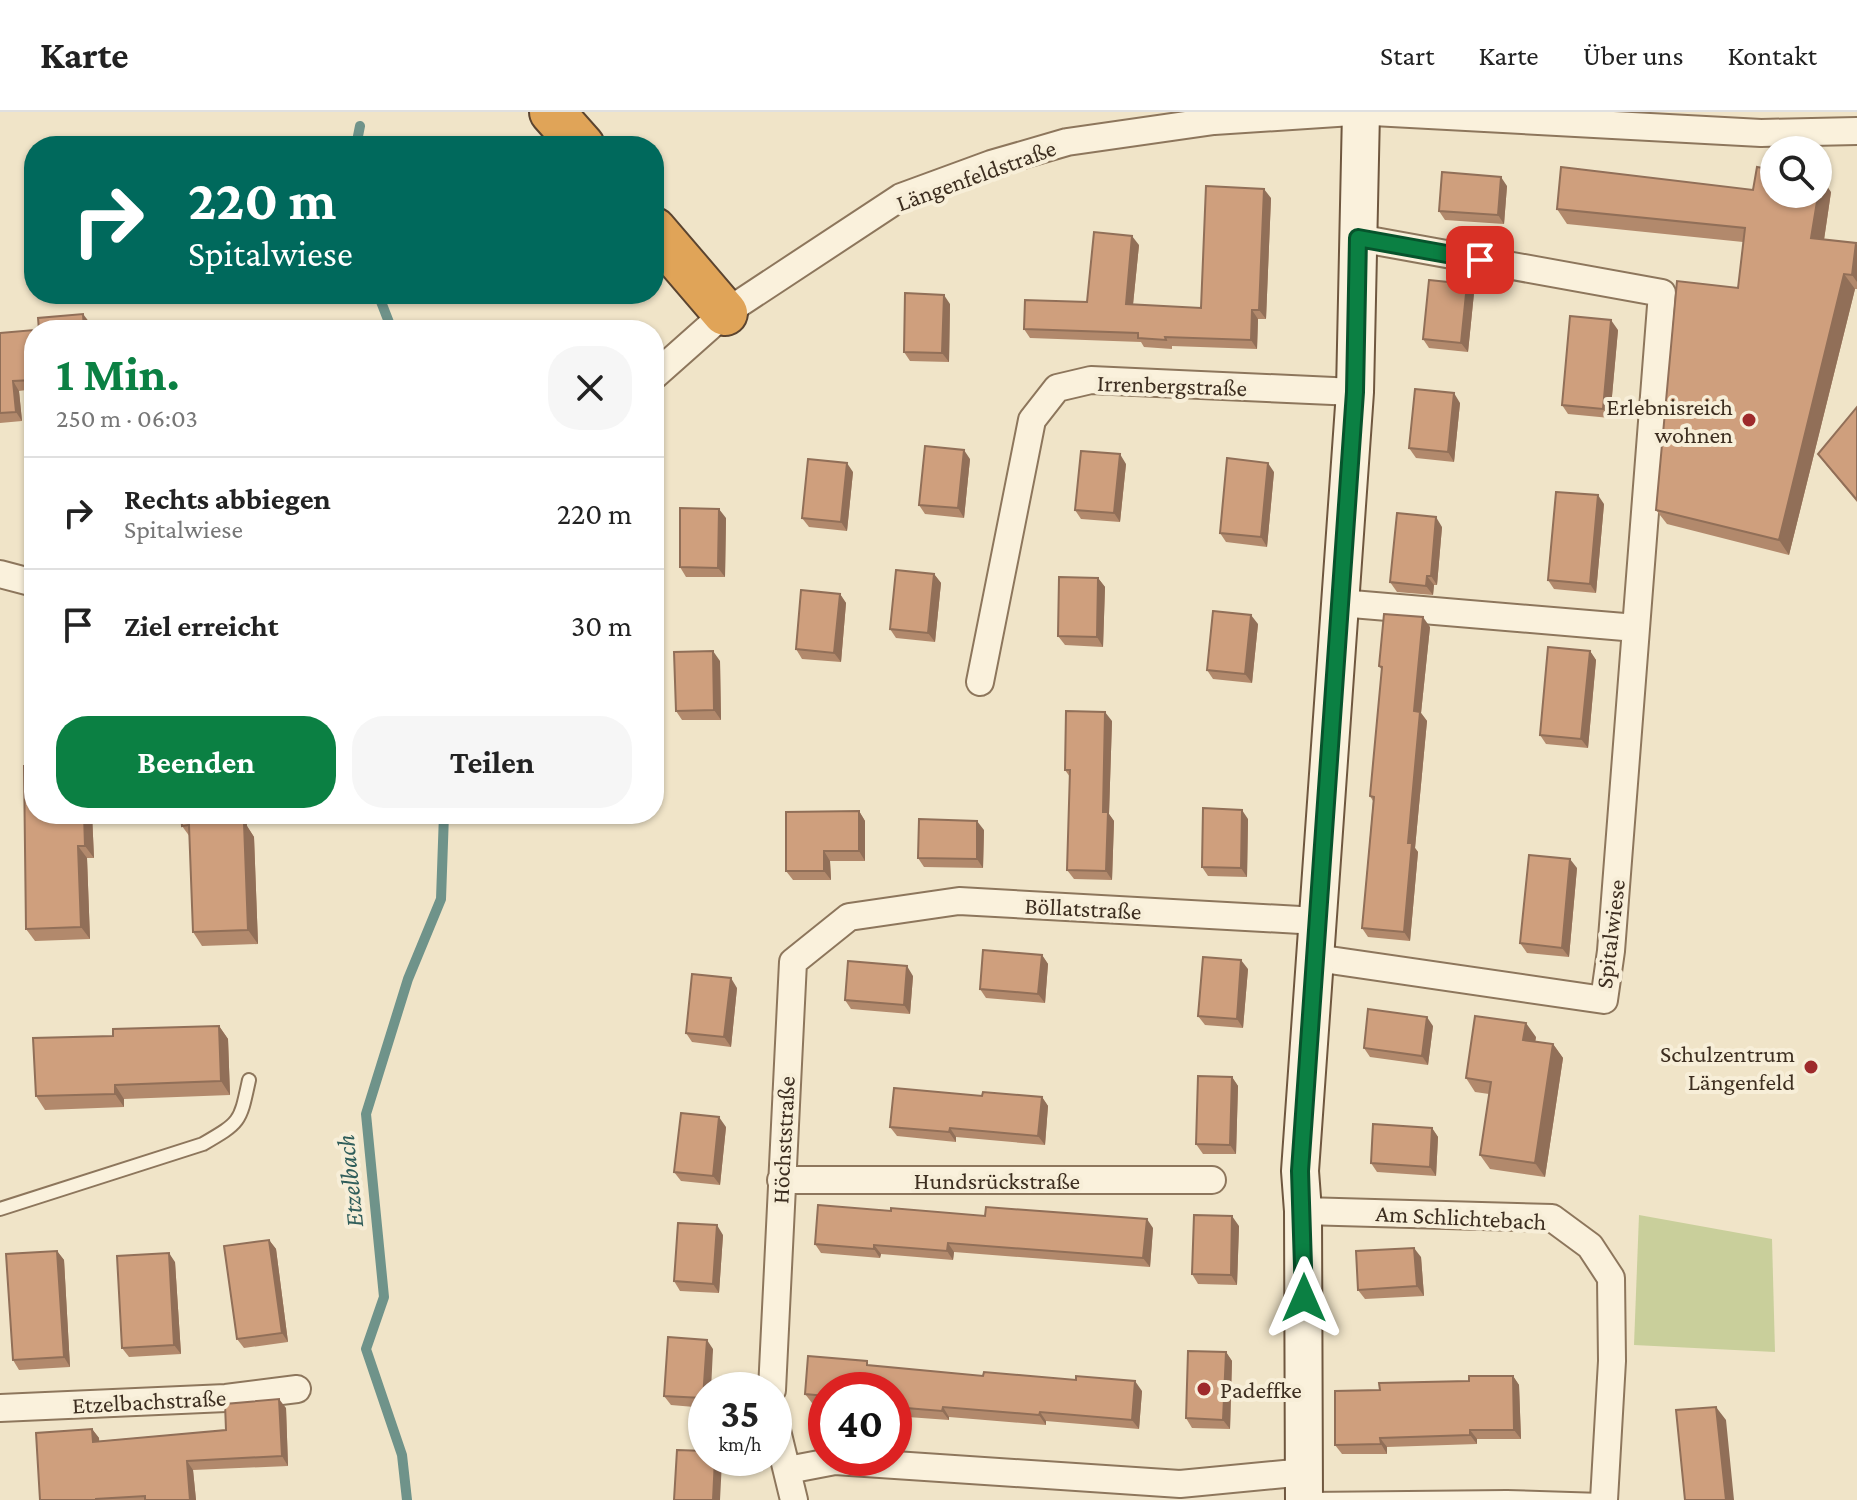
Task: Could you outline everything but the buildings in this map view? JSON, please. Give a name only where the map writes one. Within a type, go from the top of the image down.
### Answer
[{"type":"highway","points":[[552,112],[573,136]]},
{"type":"highway","points":[[664,242],[725,313]]},
{"type":"street","name":"Längenfeldstraße","points":[[664,367],[725,313],[901,197],[991,164],[1067,142],[1214,121],[1352,112]]},
{"type":"street","points":[[792,1469],[835,1461],[1305,1490],[1300,1171],[1355,392],[1361,112]]},
{"type":"street","points":[[1373,112],[1766,122],[1857,131]]},
{"type":"street","name":"Spitalwiese","points":[[1316,958],[1604,1000],[1611,951],[1662,293],[1358,238]]},
{"type":"street","name":"Irrenbergstraße","points":[[980,682],[1032,420],[1057,388],[1091,380],[1355,392]]},
{"type":"street","points":[[0,574],[24,580]]},
{"type":"street","points":[[1340,603],[1636,628]]},
{"type":"street","name":"Böllatstraße","points":[[849,917],[959,901],[1318,921]]},
{"type":"street","name":"Höchststraße","points":[[773,1372],[793,962],[849,917]]},
{"type":"street","name":"Hundsrückstraße","points":[[781,1180],[1212,1180]]},
{"type":"street","name":"Am Schlichtebach","points":[[1303,1211],[1552,1218],[1590,1246],[1611,1278],[1612,1361],[1603,1500]]},
{"type":"street","name":"Etzelbachstraße","points":[[0,1408],[226,1398],[297,1389]]},
{"type":"street","points":[[789,1476],[794,1500]]},
{"type":"lane","points":[[0,1209],[203,1144],[241,1117],[249,1080]]},
{"type":"lane","points":[[1305,1490],[1603,1500]]},
{"type":"green space","points":[[1639,1215],[1772,1239],[1775,1352],[1634,1345]]},
{"type":"waterway","name":"Etzelbach","points":[[358,136],[360,126]]},
{"type":"waterway","name":"Etzelbach","points":[[382,304],[388,320]]},
{"type":"waterway","name":"Etzelbach","points":[[407,1500],[402,1455],[366,1349],[384,1297],[366,1114],[408,979],[441,899],[444,824]]},
{"type":"place","name":"Erlebnisreich wohnen","points":[[1749,420]]},
{"type":"place","name":"Schulzentrum Längenfeld","points":[[1811,1067]]},
{"type":"place","name":"Padeffke","points":[[1204,1389]]},
{"type":"route","points":[[1304,1298],[1300,1171],[1355,392],[1358,238],[1480,260]]}]
